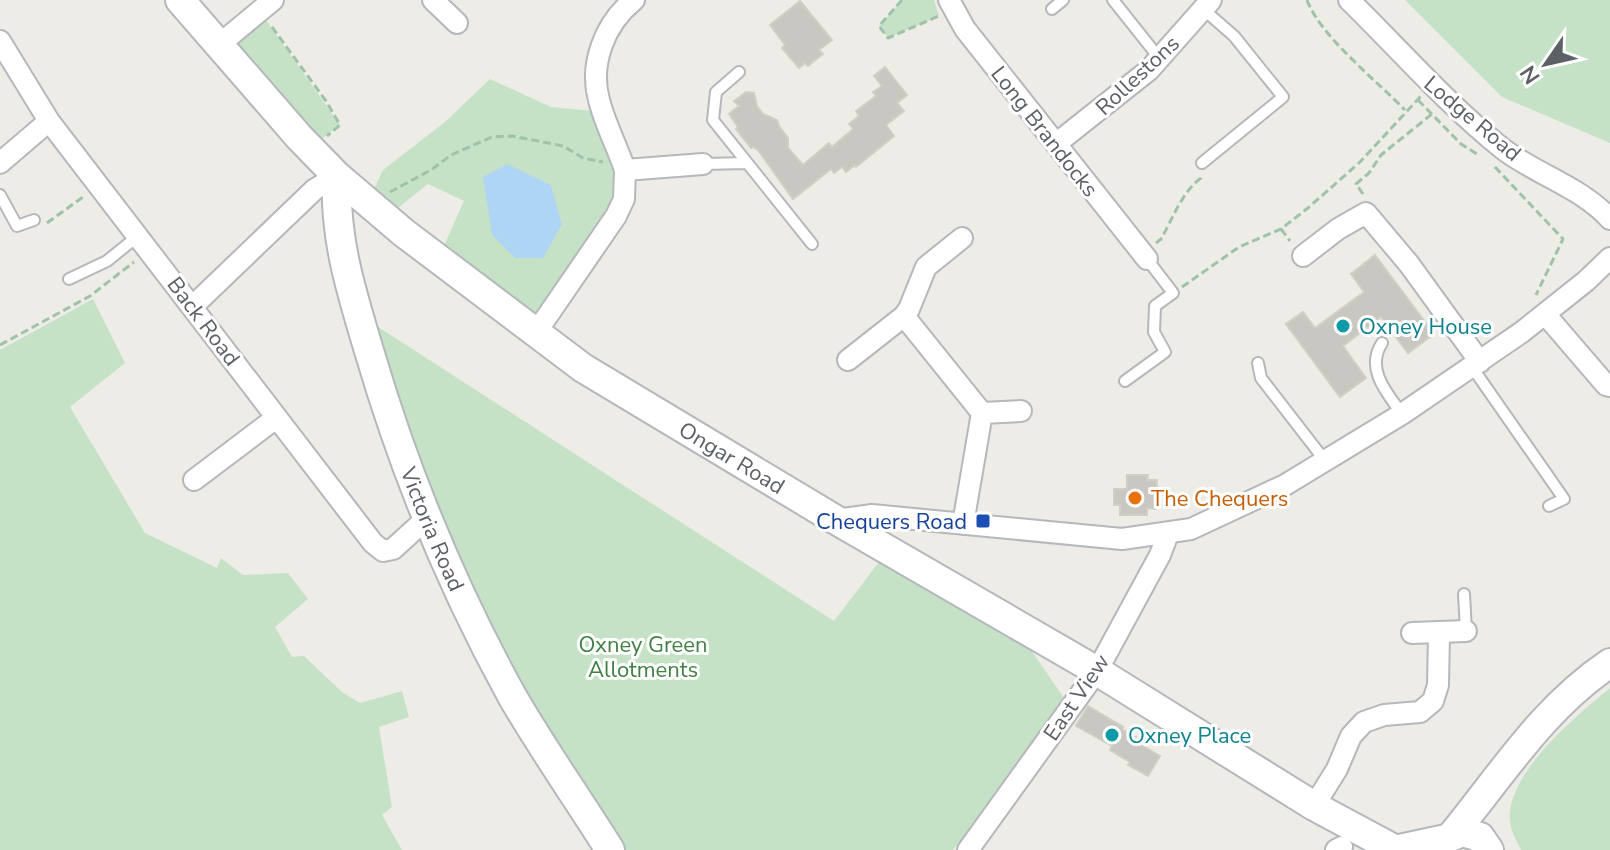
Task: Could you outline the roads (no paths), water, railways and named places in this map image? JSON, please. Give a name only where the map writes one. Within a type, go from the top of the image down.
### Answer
[{"type":"street","name":"Ongar Road","points":[[180,0],[337,176],[535,334],[583,368],[836,520],[1097,671],[1314,806],[1395,850],[1446,841]]},
{"type":"street","points":[[433,0],[457,23]]},
{"type":"street","points":[[535,334],[616,216],[624,199],[625,170],[596,84],[602,44],[613,21],[634,0]]},
{"type":"street","name":"Lodge Road","points":[[1349,0],[1424,92],[1505,150],[1596,204],[1610,219]]},
{"type":"street","name":"Rollestons","points":[[1057,143],[1138,80],[1207,4]]},
{"type":"street","points":[[220,44],[266,5]]},
{"type":"street","name":"Long Brandocks","points":[[951,6],[965,29],[1144,256]]},
{"type":"street","name":"Back Road","points":[[0,41],[49,121],[373,543],[383,551],[393,549],[426,519]]},
{"type":"street","points":[[0,163],[49,121]]},
{"type":"street","points":[[625,170],[703,164]]},
{"type":"street","points":[[193,306],[315,189],[337,176]]},
{"type":"street","name":"Victoria Road","points":[[337,176],[337,231],[343,257],[377,378],[426,519],[472,619],[514,698],[610,850]]},
{"type":"street","points":[[1303,256],[1338,229],[1366,213],[1409,264],[1476,365]]},
{"type":"street","points":[[848,360],[904,316],[926,267],[962,238]]},
{"type":"street","points":[[836,520],[872,515],[1122,539],[1191,529],[1248,505],[1326,462],[1402,414],[1522,332],[1610,258]]},
{"type":"street","points":[[1545,314],[1610,386]]},
{"type":"street","points":[[904,316],[982,413],[963,524]]},
{"type":"street","points":[[982,413],[1021,411]]},
{"type":"street","points":[[194,480],[276,418]]},
{"type":"street","name":"East View","points":[[968,850],[1097,671],[1160,555],[1168,534]]},
{"type":"street","points":[[1412,633],[1466,631]]},
{"type":"street","points":[[1314,806],[1337,769],[1351,736],[1364,722],[1384,715],[1420,712],[1433,701],[1438,685],[1439,633]]},
{"type":"street","points":[[1446,841],[1555,706],[1610,663]]},
{"type":"street","points":[[1488,848],[1489,791]]},
{"type":"street","points":[[1446,841],[1472,833],[1480,837],[1488,848]]},
{"type":"lane","points":[[1052,9],[1063,0]]},
{"type":"lane","points":[[1113,0],[1160,59]]},
{"type":"lane","points":[[1202,163],[1283,97],[1207,4]]},
{"type":"lane","points":[[739,72],[716,92],[713,120],[812,244]]},
{"type":"lane","points":[[703,164],[746,163]]},
{"type":"lane","points":[[0,195],[17,226],[34,220]]},
{"type":"lane","points":[[69,279],[144,243]]},
{"type":"lane","points":[[1125,381],[1165,352],[1154,332],[1155,306],[1173,293],[1144,256]]},
{"type":"lane","points":[[1382,343],[1376,351],[1376,372],[1402,414]]},
{"type":"lane","points":[[1258,363],[1261,378],[1326,462]]},
{"type":"lane","points":[[1476,365],[1564,499],[1549,506]]},
{"type":"lane","points":[[1464,594],[1466,631]]},
{"type":"water","points":[[507,164],[551,185],[562,224],[543,258],[515,258],[492,235],[483,177]]},
{"type":"place","name":"Oxney House","points":[[1343,326]]},
{"type":"place","name":"The Chequers","points":[[1135,498]]},
{"type":"place","name":"Chequers Road","points":[[983,521]]},
{"type":"place","name":"Oxney Place","points":[[1112,735]]},
{"type":"park label","name":"Oxney Green Allotments","points":[[643,656]]}]
